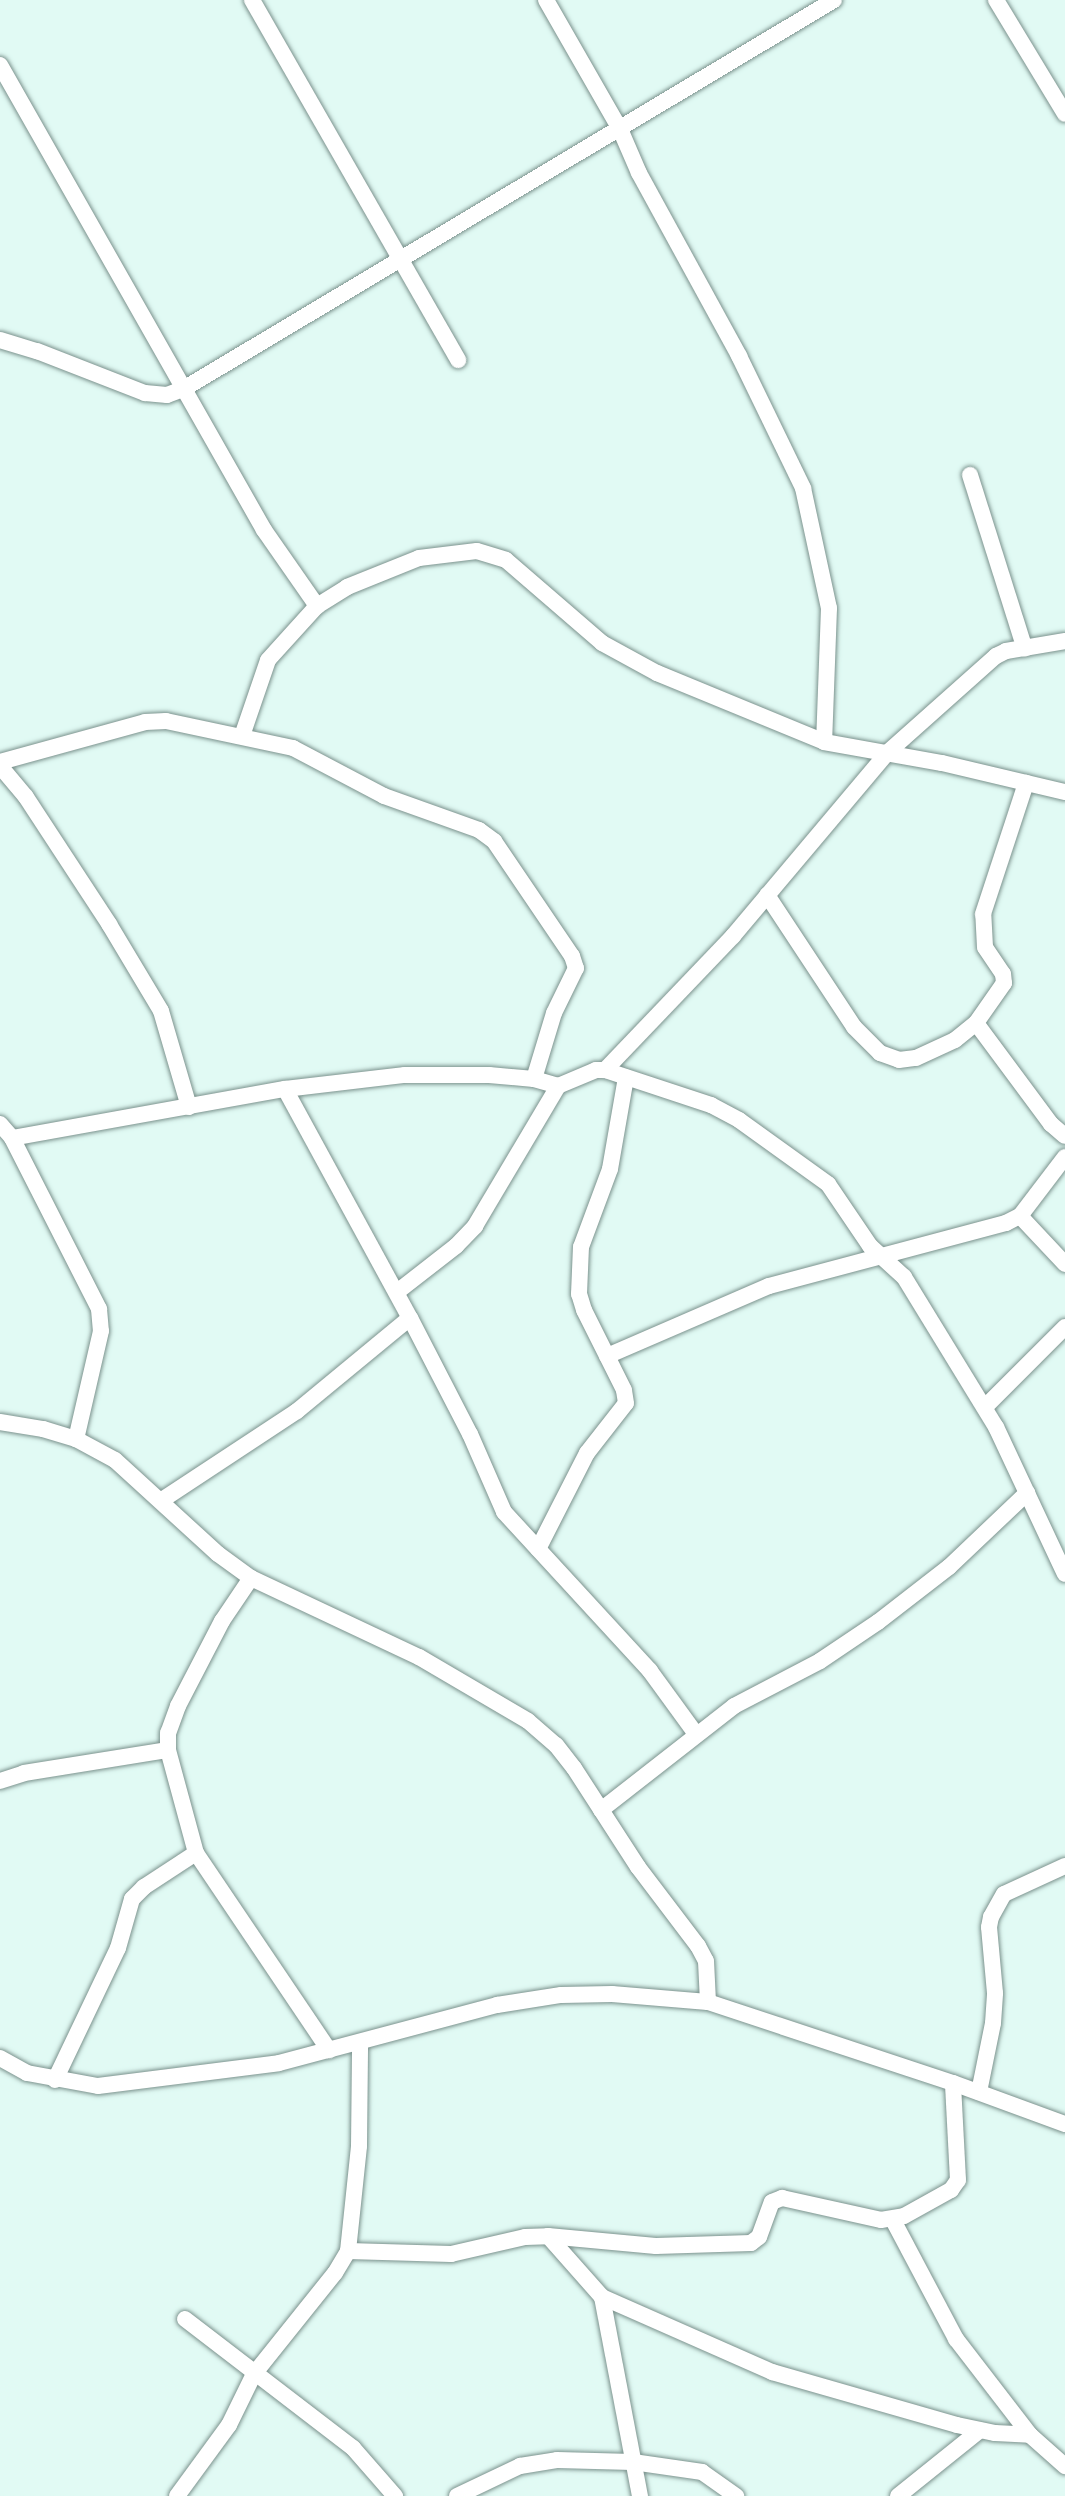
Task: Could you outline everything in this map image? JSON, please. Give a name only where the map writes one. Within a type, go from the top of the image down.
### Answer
[{"type":"street","points":[[253,0],[457,360]]},
{"type":"street","points":[[546,0],[620,129],[639,173],[739,356],[803,488],[829,608],[824,742]]},
{"type":"street","points":[[0,340],[37,351],[145,393],[167,394],[185,388],[834,0]]},
{"type":"street","points":[[996,0],[1065,114]]},
{"type":"street","points":[[0,65],[264,530],[317,606]]},
{"type":"street","points":[[971,475],[1025,649]]},
{"type":"street","points":[[242,736],[268,660],[317,606],[347,587],[419,558],[477,551],[506,560],[602,643],[657,673],[824,742],[1065,792]]},
{"type":"street","points":[[605,1070],[733,936],[887,753],[996,656],[1006,651],[1065,641]]},
{"type":"street","points":[[189,1107],[160,1011],[109,924],[26,797],[0,764],[145,722],[166,721],[293,748],[384,796],[479,830],[494,841],[572,956],[576,968],[554,1013],[534,1079]]},
{"type":"street","points":[[766,895],[855,1027],[880,1053],[899,1060],[916,1058],[956,1040],[976,1023],[1004,983],[1003,974],[985,947],[984,914],[1026,783]]},
{"type":"street","points":[[976,1023],[1051,1124],[1065,1136]]},
{"type":"street","points":[[397,1292],[456,1246],[475,1226],[558,1086],[596,1070],[605,1070],[711,1105],[739,1121],[828,1184],[879,1256],[904,1277],[985,1407],[1065,1574]]},
{"type":"street","points":[[76,1439],[101,1331],[99,1309],[3,1129],[189,1107],[285,1089],[405,1075],[534,1079],[558,1086]]},
{"type":"street","points":[[538,1549],[587,1453],[626,1403],[624,1390],[579,1294],[581,1247],[610,1169],[626,1077]]},
{"type":"street","points":[[285,1089],[397,1292],[470,1434],[495,1498],[504,1512],[650,1671],[696,1734]]},
{"type":"street","points":[[607,1356],[769,1286],[1020,1216],[1065,1157]]},
{"type":"street","points":[[1020,1216],[1065,1264]]},
{"type":"street","points":[[162,1500],[297,1411],[343,1376],[410,1318]]},
{"type":"street","points":[[985,1407],[1065,1327]]},
{"type":"street","points":[[0,1422],[43,1429],[76,1439],[116,1460],[218,1554],[251,1578],[419,1657],[528,1721],[556,1745],[638,1867],[698,1946],[706,1961],[708,2002]]},
{"type":"street","points":[[601,1810],[734,1706],[841,1648],[949,1567],[1027,1493]]},
{"type":"street","points":[[251,1578],[222,1621],[178,1706],[168,1733],[168,1750],[196,1853],[329,2050]]},
{"type":"street","points":[[0,1781],[24,1773],[168,1750]]},
{"type":"street","points":[[55,2080],[118,1948],[132,1899],[144,1887],[196,1853]]},
{"type":"street","points":[[979,2092],[993,2023],[995,1993],[990,1917],[1004,1894],[1065,1866]]},
{"type":"street","points":[[0,2057],[26,2073],[55,2080],[98,2086],[111,2085],[226,2072],[360,2043],[497,2005],[561,1995],[612,1994],[708,2002],[953,2083],[1065,2124]]},
{"type":"street","points":[[177,2496],[229,2425],[254,2374],[335,2273],[348,2251],[359,2146],[360,2043]]},
{"type":"street","points":[[348,2251],[451,2254],[524,2236],[656,2246],[751,2243],[759,2237],[772,2202],[782,2198],[893,2220],[951,2190],[958,2180],[953,2083]]},
{"type":"street","points":[[893,2220],[956,2339],[1030,2435],[1065,2466]]},
{"type":"street","points":[[548,2236],[602,2297],[772,2372],[980,2430],[1030,2435]]},
{"type":"street","points":[[602,2297],[640,2496]]},
{"type":"street","points":[[185,2319],[353,2448],[395,2496]]},
{"type":"street","points":[[898,2496],[980,2430]]},
{"type":"street","points":[[457,2496],[520,2466],[556,2459],[633,2462],[702,2472],[736,2496]]}]
